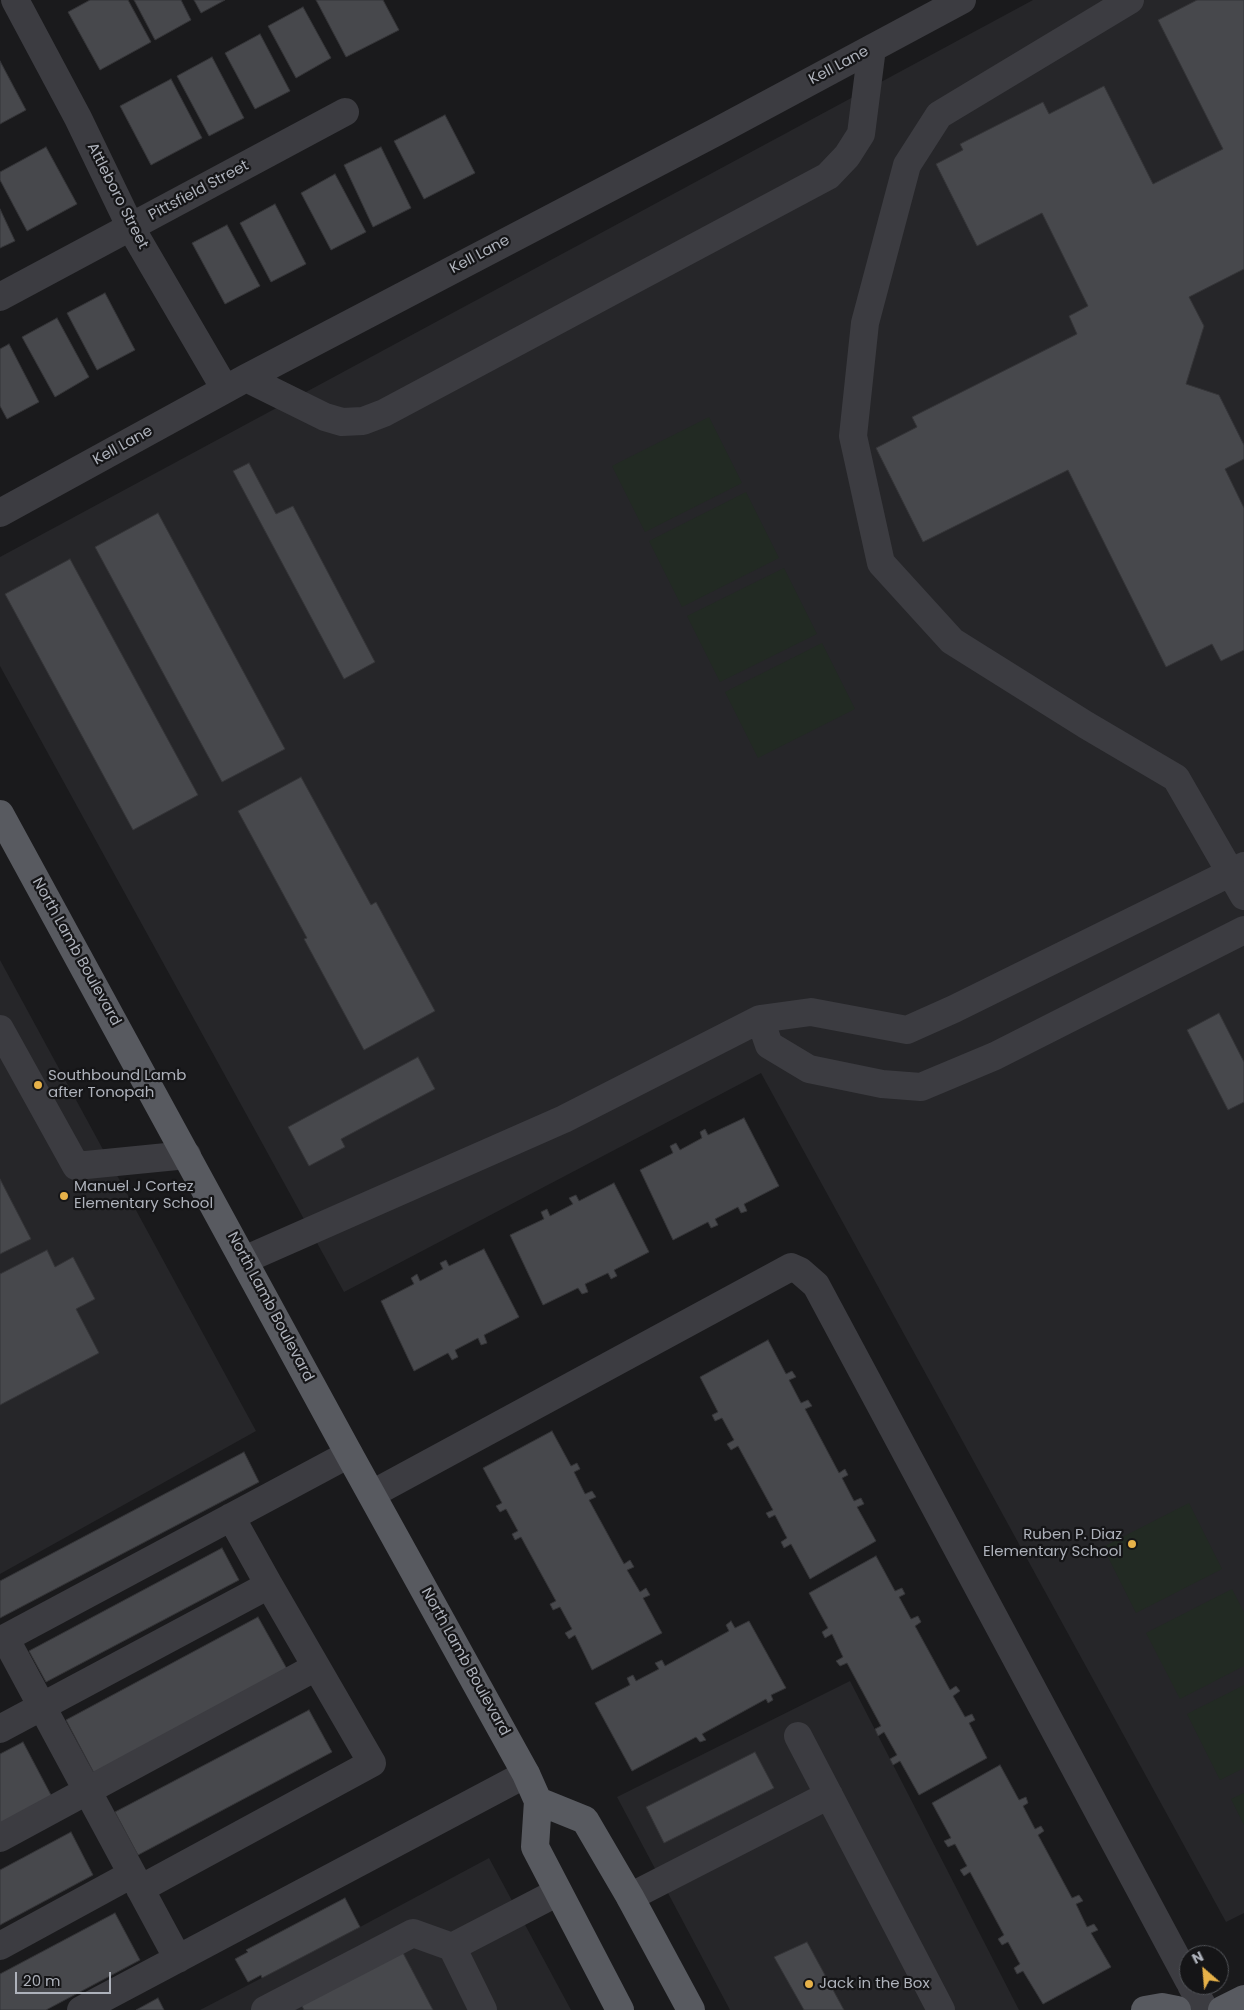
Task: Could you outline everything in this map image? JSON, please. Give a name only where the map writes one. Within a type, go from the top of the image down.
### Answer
[{"type":"main road","name":"North Lamb Boulevard","points":[[0,814],[526,1774],[538,1801],[535,1847],[620,2010]]},
{"type":"main road","points":[[538,1801],[585,1820],[630,1897],[691,2010]]},
{"type":"main road","points":[[1222,2010],[1244,1999]]},
{"type":"main road","points":[[1145,2010],[1162,2007],[1177,2010]]},
{"type":"street","name":"Attleboro Street","points":[[15,0],[78,118],[131,228],[236,384]]},
{"type":"street","name":"Kell Lane","points":[[0,513],[236,384],[962,0]]},
{"type":"street","points":[[1130,0],[939,114],[907,165],[877,276],[865,323],[853,436],[881,563],[952,641],[1086,725],[1176,778],[1238,869],[1244,896]]},
{"type":"street","points":[[236,384],[342,422],[363,421],[384,413],[828,176],[847,156],[861,134],[872,48]]},
{"type":"street","name":"Pittsfield Street","points":[[0,298],[345,112]]},
{"type":"street","points":[[244,1260],[564,1119],[760,1020],[811,1012],[907,1030],[954,1009],[1238,869]]},
{"type":"street","points":[[760,1020],[770,1045],[809,1069],[882,1084],[921,1087],[995,1056],[1244,930]]},
{"type":"street","points":[[0,1028],[76,1166],[187,1155]]},
{"type":"street","points":[[372,1494],[791,1267],[800,1271],[816,1285],[1179,1962]]},
{"type":"street","points":[[178,1959],[42,1707],[3,1640],[349,1454]]},
{"type":"street","points":[[0,1946],[136,1882],[372,1764],[231,1517]]},
{"type":"street","points":[[0,1730],[269,1585]]},
{"type":"street","points":[[0,1838],[316,1667]]},
{"type":"street","points":[[798,1736],[941,2010]]},
{"type":"street","points":[[81,2010],[526,1774]]},
{"type":"street","points":[[630,1897],[829,1795]]},
{"type":"street","points":[[452,1947],[558,1892]]},
{"type":"street","points":[[264,2010],[413,1934],[452,1947],[483,2010]]},
{"type":"street","points":[[1196,1995],[1204,2010]]},
{"type":"shaded area","points":[[1033,0],[1244,0],[1244,1913],[1226,1922],[761,1073],[344,1292],[0,666],[0,557]]},
{"type":"shaded area","points":[[709,417],[742,483],[645,532],[612,466]]},
{"type":"shaded area","points":[[746,492],[779,558],[682,607],[649,541]]},
{"type":"shaded area","points":[[784,568],[817,634],[720,682],[687,616]]},
{"type":"shaded area","points":[[822,643],[855,709],[758,758],[725,692]]},
{"type":"shaded area","name":"Manuel J Cortez Elementary School","points":[[0,960],[256,1431],[0,1574]]},
{"type":"shaded area","points":[[1189,1503],[1222,1569],[1136,1613],[1103,1547]]},
{"type":"shaded area","points":[[1232,1589],[1244,1612],[1244,1666],[1180,1699],[1146,1633]]},
{"type":"shaded area","points":[[850,1681],[1019,2010],[730,2010],[617,1797]]},
{"type":"shaded area","points":[[1244,1685],[1244,1768],[1220,1780],[1187,1714]]},
{"type":"shaded area","points":[[1244,1793],[1244,1825],[1231,1799]]},
{"type":"shaded area","points":[[489,1858],[571,2010],[200,2010],[360,1927]]},
{"type":"building","points":[[90,0],[128,0],[151,42],[100,70],[68,12]]},
{"type":"building","points":[[134,0],[181,0],[191,20],[155,40]]},
{"type":"building","points":[[194,0],[225,0],[201,13]]},
{"type":"building","points":[[316,0],[383,0],[399,30],[346,57]]},
{"type":"building","points":[[1197,0],[1244,0],[1244,269],[1189,297],[1204,326],[1186,384],[1219,395],[1244,445],[1244,459],[1225,469],[1244,508],[1244,650],[1221,661],[1212,644],[1166,667],[1068,470],[923,542],[876,448],[917,427],[912,417],[1077,334],[1069,316],[1088,306],[1042,213],[977,246],[936,164],[963,150],[960,144],[1043,102],[1049,114],[1104,86],[1153,184],[1223,149],[1158,20]]},
{"type":"building","points":[[303,7],[331,58],[296,78],[268,26]]},
{"type":"building","points":[[260,34],[290,91],[255,109],[225,53]]},
{"type":"building","points":[[212,57],[244,118],[209,136],[177,76]]},
{"type":"building","points":[[0,61],[26,110],[0,124]]},
{"type":"building","points":[[171,79],[202,138],[151,165],[120,106]]},
{"type":"building","points":[[445,115],[475,173],[424,199],[394,141]]},
{"type":"building","points":[[46,147],[77,204],[27,231],[0,180],[0,172]]},
{"type":"building","points":[[381,147],[411,208],[373,227],[344,165]]},
{"type":"building","points":[[335,174],[366,232],[331,250],[301,193]]},
{"type":"building","points":[[275,204],[306,264],[271,282],[240,223]]},
{"type":"building","points":[[0,209],[15,241],[0,248]]},
{"type":"building","points":[[227,225],[260,286],[225,304],[192,243]]},
{"type":"building","points":[[105,293],[135,350],[97,370],[67,313]]},
{"type":"building","points":[[57,318],[89,377],[55,397],[22,337]]},
{"type":"building","points":[[9,344],[39,402],[7,419],[0,406],[0,349]]},
{"type":"building","points":[[249,463],[276,514],[293,506],[375,662],[344,679],[233,471]]},
{"type":"building","points":[[158,513],[285,749],[222,782],[95,547]]},
{"type":"building","points":[[70,559],[198,795],[133,830],[5,594]]},
{"type":"building","points":[[301,777],[371,905],[376,902],[435,1011],[364,1050],[304,939],[307,938],[238,811]]},
{"type":"building","points":[[1219,1013],[1244,1062],[1244,1102],[1228,1110],[1187,1030]]},
{"type":"building","points":[[418,1057],[435,1089],[341,1139],[345,1147],[309,1166],[288,1127]]},
{"type":"building","points":[[744,1118],[779,1186],[744,1204],[747,1211],[741,1213],[738,1207],[715,1219],[718,1225],[711,1228],[708,1222],[673,1240],[640,1170],[673,1153],[670,1146],[676,1143],[680,1150],[702,1138],[700,1132],[705,1129],[708,1135]]},
{"type":"building","points":[[0,1179],[31,1239],[0,1254]]},
{"type":"building","points":[[614,1183],[649,1252],[614,1270],[617,1276],[611,1279],[608,1273],[585,1284],[588,1292],[582,1294],[578,1288],[543,1305],[510,1235],[544,1219],[541,1212],[547,1209],[550,1216],[573,1204],[569,1198],[576,1195],[579,1201]]},
{"type":"building","points":[[484,1249],[519,1317],[484,1335],[487,1343],[481,1345],[478,1338],[455,1350],[458,1357],[452,1360],[448,1353],[414,1371],[381,1301],[414,1284],[411,1278],[417,1274],[420,1281],[443,1269],[440,1263],[446,1260],[449,1266]]},
{"type":"building","points":[[47,1250],[55,1267],[73,1257],[95,1299],[76,1309],[99,1353],[0,1405],[0,1274]]},
{"type":"building","points":[[768,1340],[786,1374],[792,1371],[796,1377],[789,1380],[801,1403],[808,1400],[812,1406],[805,1409],[839,1473],[845,1469],[848,1475],[842,1478],[854,1501],[861,1498],[864,1504],[857,1507],[876,1541],[810,1579],[791,1544],[784,1548],[781,1542],[787,1538],[775,1515],[769,1518],[766,1513],[773,1510],[738,1446],[731,1450],[727,1444],[734,1440],[722,1418],[715,1421],[712,1415],[718,1412],[700,1377]]},
{"type":"building","points":[[552,1431],[571,1466],[577,1463],[580,1469],[574,1472],[585,1494],[592,1491],[596,1497],[589,1500],[624,1564],[630,1560],[634,1567],[627,1570],[640,1592],[646,1588],[650,1595],[643,1598],[662,1633],[592,1670],[575,1635],[569,1639],[565,1633],[572,1629],[560,1607],[553,1610],[550,1604],[556,1601],[521,1537],[515,1540],[512,1534],[518,1531],[506,1509],[500,1512],[496,1506],[502,1503],[483,1468]]},
{"type":"building","points":[[244,1452],[259,1482],[0,1618],[0,1581]]},
{"type":"building","points":[[222,1548],[239,1580],[46,1682],[29,1651]]},
{"type":"building","points":[[876,1556],[895,1591],[902,1588],[905,1594],[899,1597],[911,1619],[918,1616],[921,1622],[915,1626],[950,1690],[956,1686],[960,1691],[953,1696],[965,1717],[972,1714],[975,1720],[969,1723],[987,1758],[919,1795],[900,1761],[893,1765],[890,1759],[897,1755],[884,1732],[878,1736],[875,1729],[881,1726],[847,1663],[840,1666],[836,1661],[843,1657],[832,1634],[825,1638],[822,1632],[828,1628],[809,1593]]},
{"type":"building","points":[[258,1617],[287,1669],[94,1773],[66,1720]]},
{"type":"building","points":[[731,1621],[735,1628],[749,1621],[786,1688],[771,1695],[773,1700],[768,1703],[766,1699],[702,1734],[706,1740],[700,1742],[696,1737],[632,1771],[595,1703],[630,1685],[627,1678],[633,1675],[636,1681],[659,1669],[655,1663],[662,1660],[665,1666],[729,1631],[726,1625]]},
{"type":"building","points":[[309,1710],[332,1752],[138,1855],[115,1812]]},
{"type":"building","points":[[23,1742],[52,1797],[0,1825],[0,1754]]},
{"type":"building","points":[[755,1752],[774,1788],[664,1843],[646,1807]]},
{"type":"building","points":[[1000,1765],[1019,1800],[1026,1797],[1028,1803],[1023,1806],[1035,1829],[1041,1826],[1044,1831],[1038,1835],[1072,1898],[1079,1895],[1083,1901],[1076,1904],[1087,1927],[1094,1924],[1098,1930],[1091,1933],[1111,1967],[1043,2004],[1023,1971],[1017,1974],[1014,1968],[1020,1964],[1008,1942],[1002,1945],[998,1939],[1004,1935],[970,1872],[964,1876],[960,1870],[967,1866],[955,1844],[948,1847],[944,1841],[951,1838],[932,1803]]},
{"type":"building","points":[[71,1832],[93,1875],[0,1925],[0,1870]]},
{"type":"building","points":[[345,1898],[360,1927],[262,1978],[261,1975],[248,1982],[235,1959],[248,1952],[246,1950]]},
{"type":"building","points":[[115,1913],[140,1960],[46,2010],[0,2010],[0,1974]]},
{"type":"building","name":"Jack in the Box","points":[[807,1942],[844,2010],[804,2010],[774,1957]]},
{"type":"building","points":[[402,1951],[433,2010],[304,2010],[301,2004]]},
{"type":"building","points":[[158,1998],[164,2010],[136,2010]]},
{"type":"place","name":"Southbound Lamb after Tonopah","points":[[38,1085]]},
{"type":"place","name":"Manuel J Cortez Elementary School","points":[[64,1196]]},
{"type":"place","name":"Ruben P. Diaz Elementary School","points":[[1132,1544]]},
{"type":"place","name":"Jack in the Box","points":[[809,1984]]}]
